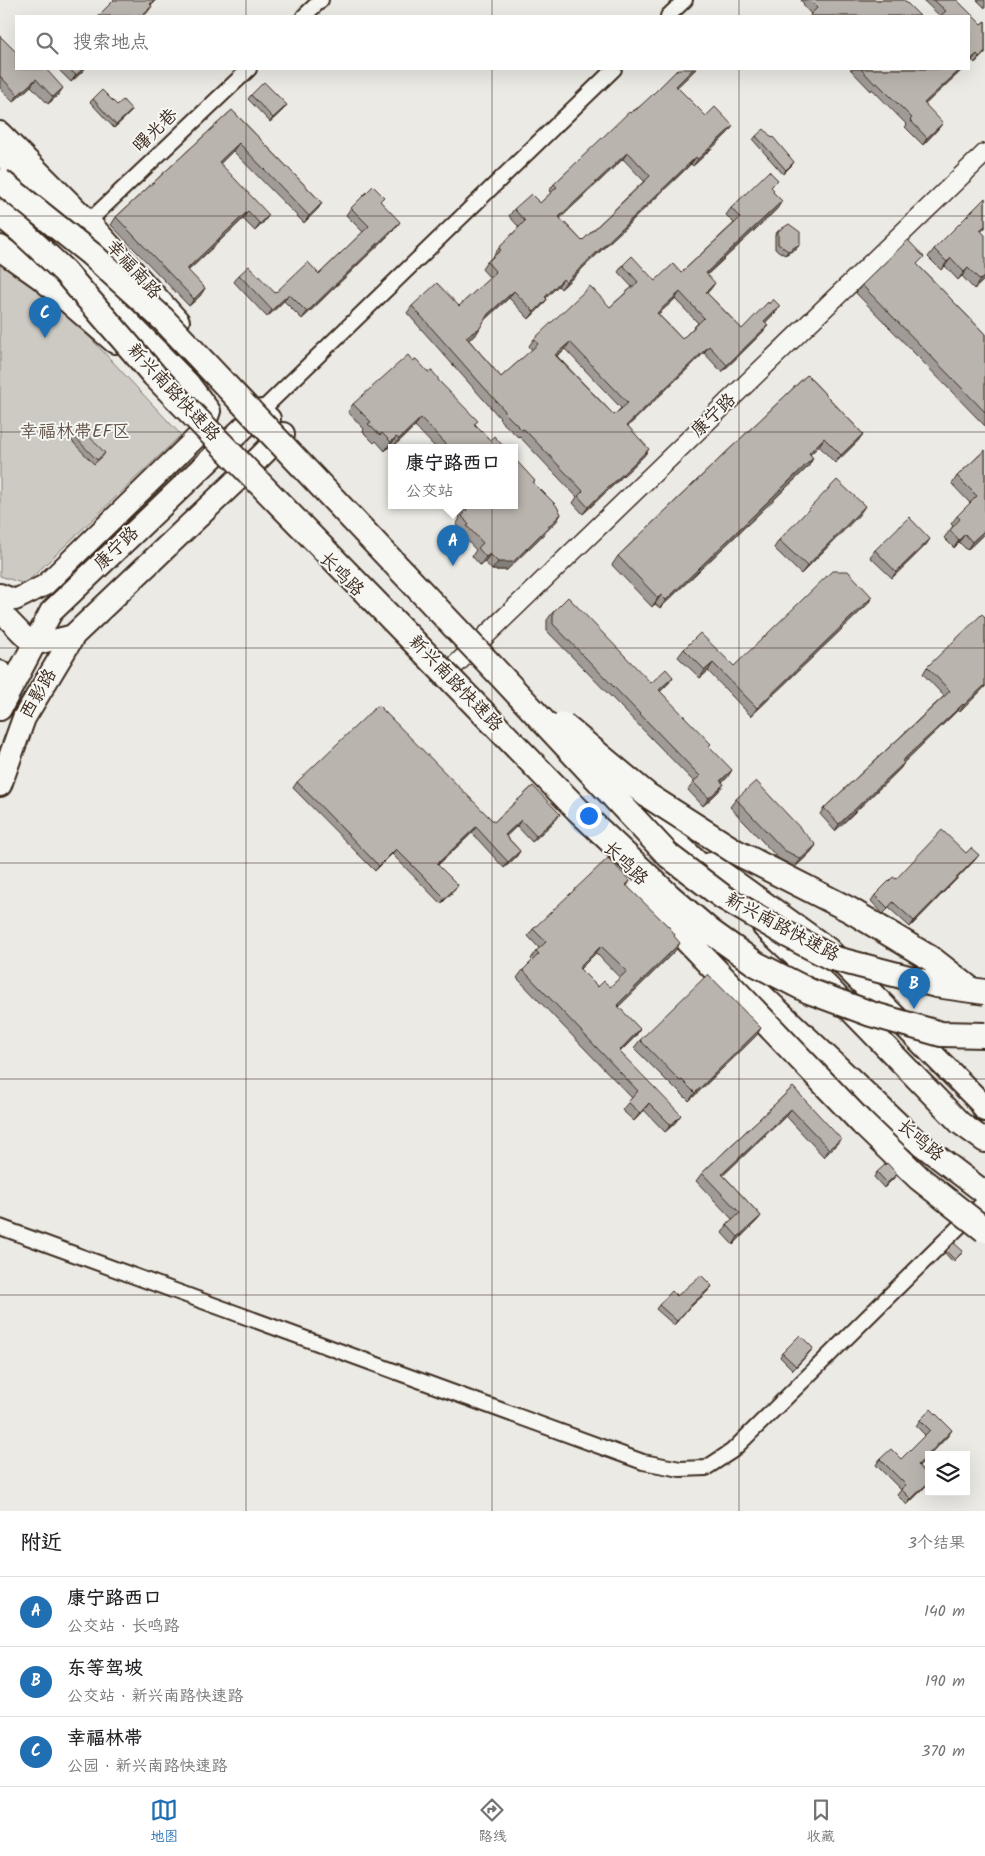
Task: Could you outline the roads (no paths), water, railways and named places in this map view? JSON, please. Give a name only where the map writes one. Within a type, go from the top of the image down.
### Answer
[{"type":"highway","name":"新兴南路快速路","points":[[0,181],[91,254],[163,319],[669,856],[723,897],[786,934],[832,958],[936,985],[985,992]]},
{"type":"highway","name":"新兴南路快速路","points":[[0,214],[64,271],[154,375],[578,810],[711,932],[756,964],[809,991],[871,1014],[941,1034],[985,1035]]},
{"type":"highway","points":[[0,248],[41,277],[154,375]]},
{"type":"highway","points":[[500,675],[646,795],[736,852],[850,910],[933,960],[985,1001]]},
{"type":"highway","points":[[578,810],[680,933],[862,1123],[918,1178],[985,1230]]},
{"type":"main road","name":"幸福南路","points":[[0,132],[88,221],[261,411]]},
{"type":"main road","points":[[0,152],[35,184],[163,319]]},
{"type":"main road","points":[[0,188],[189,383],[210,411],[203,431],[45,585],[15,600],[0,594]]},
{"type":"main road","points":[[189,383],[261,411],[480,642],[663,830],[826,985],[960,1123],[985,1141]]},
{"type":"main road","name":"康宁路","points":[[0,708],[51,612],[261,411]]},
{"type":"main road","name":"西影路","points":[[0,785],[24,718],[74,635],[283,434]]},
{"type":"main road","name":"长鸣路","points":[[220,452],[648,888],[914,1138],[985,1193]]},
{"type":"main road","points":[[0,611],[33,645],[74,635]]},
{"type":"main road","points":[[0,671],[0,708]]},
{"type":"main road","points":[[663,830],[828,949],[980,1102],[985,1110]]},
{"type":"street","points":[[305,15],[321,0]]},
{"type":"street","points":[[669,15],[685,0]]},
{"type":"street","name":"曙光巷","points":[[88,221],[248,70]]},
{"type":"street","points":[[261,411],[613,70]]},
{"type":"street","name":"康宁路","points":[[442,678],[985,153]]},
{"type":"street","points":[[0,1228],[643,1462],[680,1470],[706,1468],[732,1451],[985,1201]]},
{"type":"place","name":"幸福林带","points":[[45,338]]},
{"type":"place","name":"康宁路西口","points":[[453,566]]},
{"type":"place","name":"东等驾坡","points":[[914,1009]]},
{"type":"park label","name":"幸福林带EF区","points":[[75,432]]}]
